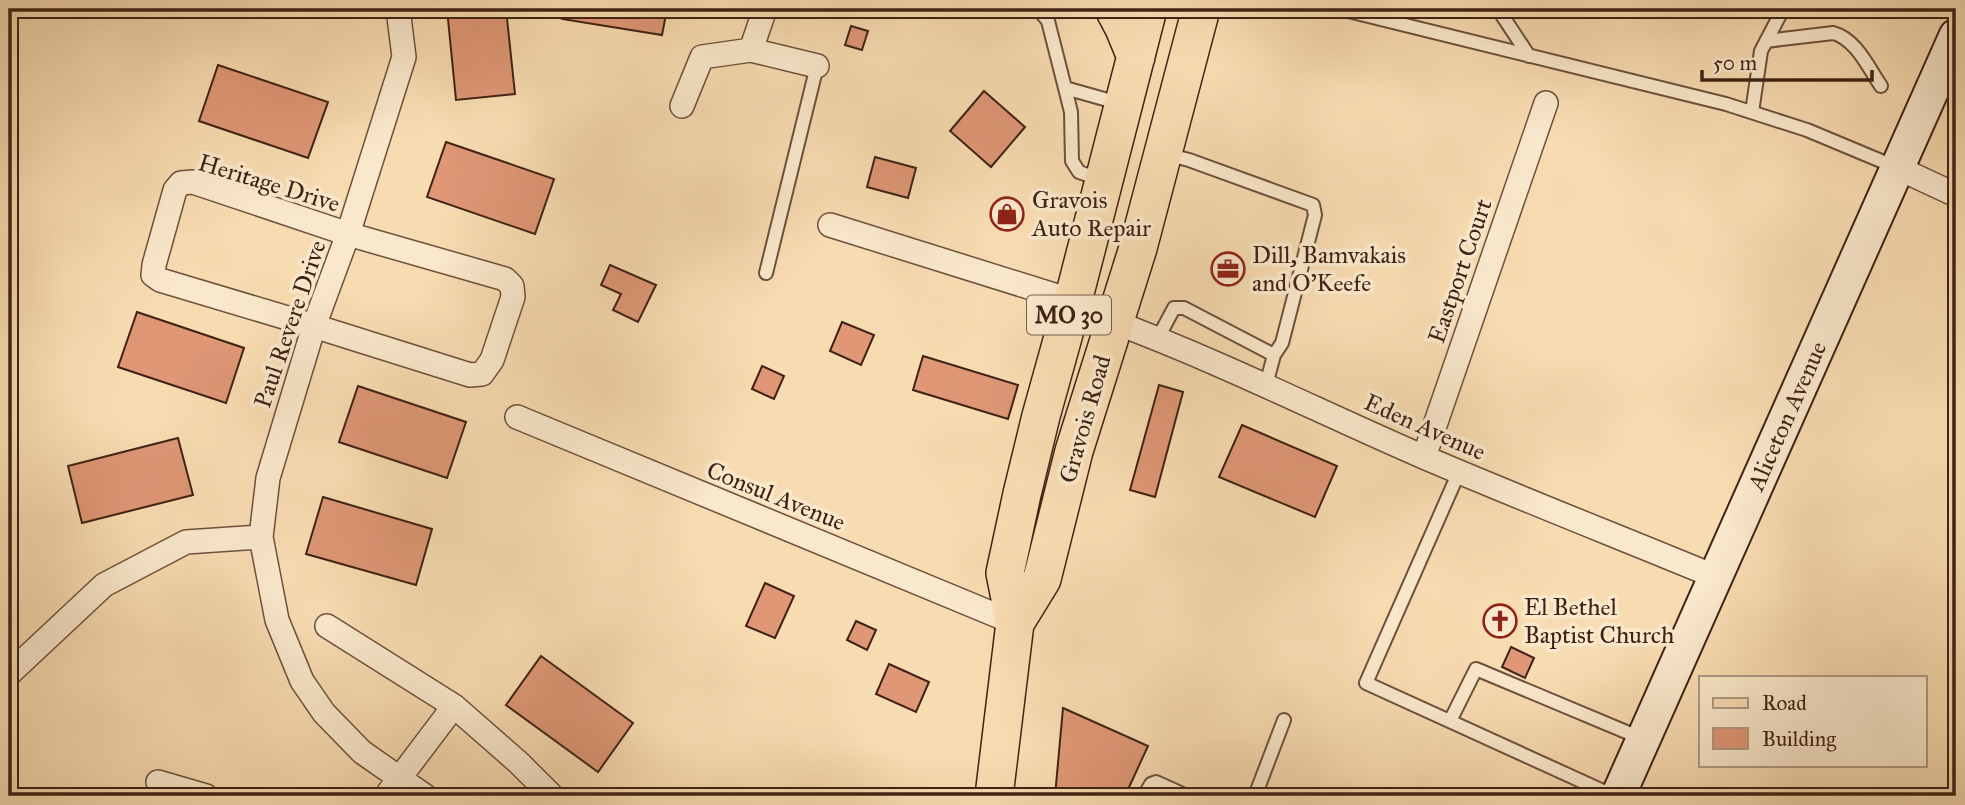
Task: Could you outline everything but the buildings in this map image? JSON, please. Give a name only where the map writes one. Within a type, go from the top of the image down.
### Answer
[{"type":"main road","points":[[1114,9],[1136,57]]},
{"type":"main road","name":"Gravois Road","points":[[994,796],[1015,623],[1005,573],[1041,416],[1149,9]]},
{"type":"main road","name":"Gravois Road","points":[[1015,623],[1042,579],[1074,451],[1138,247],[1201,9]]},
{"type":"street","name":"Paul Revere Drive","points":[[398,9],[404,57],[348,234],[314,326],[268,478],[261,537],[277,620],[302,681],[324,713],[393,787],[425,796]]},
{"type":"street","points":[[751,50],[765,9]]},
{"type":"street","name":"Aliceton Avenue","points":[[1616,796],[1956,36]]},
{"type":"street","points":[[682,106],[702,57],[751,50],[817,66]]},
{"type":"street","name":"Eastport Court","points":[[1424,457],[1546,103]]},
{"type":"street","points":[[1898,168],[1956,195]]},
{"type":"street","name":"Heritage Drive","points":[[193,182],[348,234],[505,279],[512,286],[513,297],[492,360],[482,374],[470,375],[314,326],[160,280],[153,275],[175,190],[181,183],[193,182]]},
{"type":"street","points":[[830,225],[1073,302]]},
{"type":"street","name":"Eden Avenue","points":[[1114,322],[1266,384],[1459,472],[1716,577]]},
{"type":"street","name":"Consul Avenue","points":[[517,417],[1015,623]]},
{"type":"street","points":[[9,674],[104,585],[186,542],[261,537]]},
{"type":"street","points":[[327,626],[454,706],[552,796]]},
{"type":"street","points":[[393,787],[454,706]]},
{"type":"street","points":[[159,782],[206,796]]},
{"type":"lane","points":[[1038,9],[1048,22],[1071,112],[1072,161],[1079,172],[1104,181]]},
{"type":"lane","points":[[1340,9],[1752,112],[1807,130],[1898,168]]},
{"type":"lane","points":[[1498,9],[1529,56]]},
{"type":"lane","points":[[1752,112],[1761,51],[1783,9]]},
{"type":"lane","points":[[1766,41],[1833,33],[1841,35],[1849,40],[1881,86]]},
{"type":"lane","points":[[766,273],[817,66]]},
{"type":"lane","points":[[1065,88],[1124,104]]},
{"type":"lane","points":[[1163,153],[1312,205],[1315,215],[1282,343],[1274,355],[1266,384]]},
{"type":"lane","points":[[1158,338],[1174,308],[1184,308],[1274,355]]},
{"type":"lane","points":[[1459,472],[1366,683],[1616,796]]},
{"type":"lane","points":[[1450,721],[1476,669],[1643,740]]},
{"type":"lane","points":[[1255,796],[1284,720]]},
{"type":"lane","points":[[1144,796],[1151,784],[1156,782],[1187,796]]},
{"type":"place","name":"Gravois Auto Repair","points":[[1007,214]]},
{"type":"place","name":"Dill, Bamvakais and O’Keefe","points":[[1228,269]]},
{"type":"place","name":"El Bethel Baptist Church","points":[[1500,621]]}]
